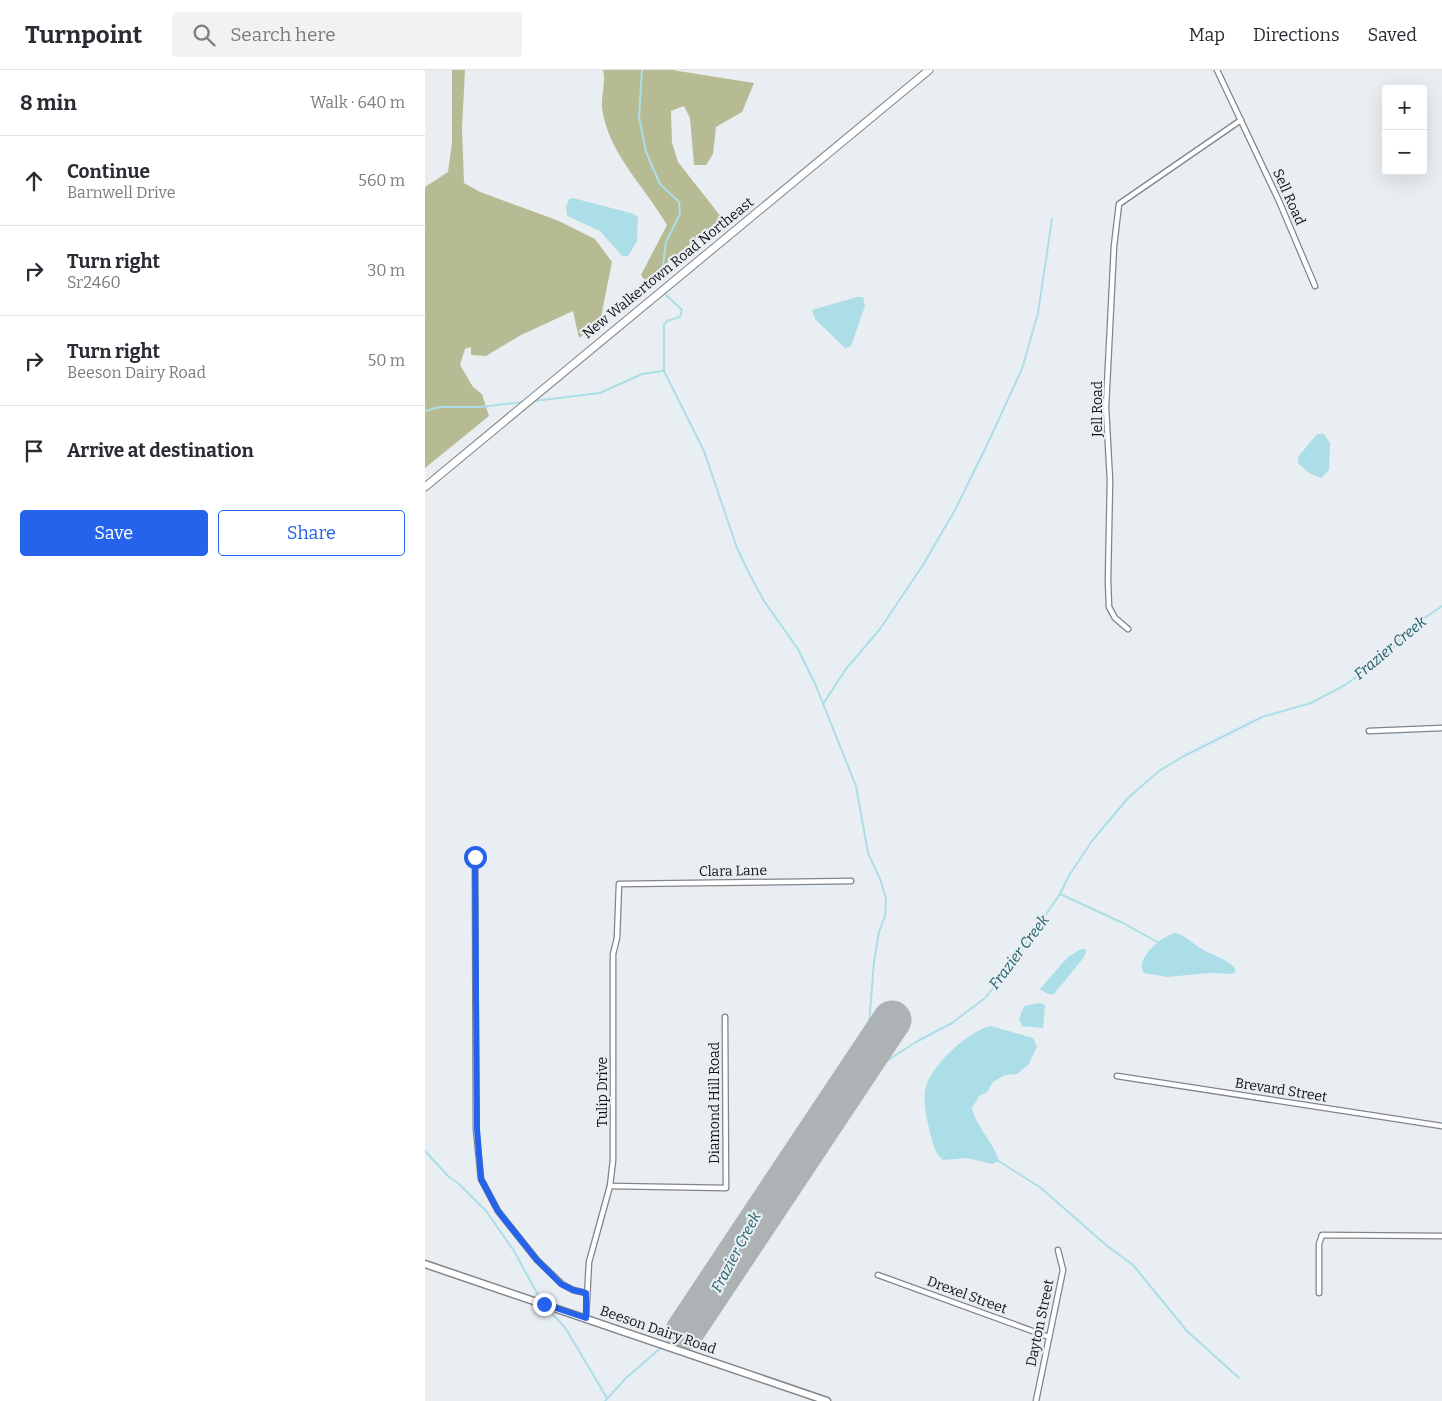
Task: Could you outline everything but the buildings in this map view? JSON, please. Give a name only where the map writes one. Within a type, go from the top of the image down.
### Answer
[{"type":"main road","name":"New Walkertown Road Northeast","points":[[425,487],[669,283],[929,70]]},
{"type":"street","name":"Sell Road","points":[[1217,70],[1279,201],[1315,286]]},
{"type":"street","name":"Jell Road","points":[[1128,629],[1115,618],[1109,607],[1110,481],[1106,407],[1114,246],[1119,204],[1241,120]]},
{"type":"street","points":[[1369,731],[1442,728]]},
{"type":"street","points":[[475,857],[477,1129],[481,1179],[498,1211],[537,1260],[561,1284],[573,1290],[586,1293]]},
{"type":"street","name":"Clara Lane","points":[[619,889],[619,884],[851,881]]},
{"type":"street","name":"Tulip Drive","points":[[586,1318],[589,1262],[611,1186],[613,1160],[613,954],[617,938],[619,889]]},
{"type":"street","name":"Diamond Hill Road","points":[[611,1186],[726,1188],[725,1018]]},
{"type":"street","name":"Brevard Street","points":[[1117,1076],[1442,1126]]},
{"type":"street","points":[[1319,1293],[1319,1244],[1322,1235],[1340,1234],[1365,1237],[1442,1236]]},
{"type":"street","name":"Dayton Street","points":[[1036,1401],[1063,1270],[1058,1250]]},
{"type":"street","name":"Beeson Dairy Road","points":[[425,1264],[827,1401]]},
{"type":"street","name":"Drexel Street","points":[[878,1275],[1049,1337]]},
{"type":"green space","points":[[452,70],[465,70],[462,129],[464,183],[480,192],[559,221],[595,239],[612,262],[600,322],[579,338],[573,311],[521,335],[486,356],[471,355],[471,347],[465,349],[460,365],[473,387],[482,394],[489,416],[425,468],[425,187],[448,172],[452,143]]},
{"type":"green space","points":[[603,70],[672,70],[754,83],[742,112],[716,127],[713,154],[706,165],[694,165],[690,118],[684,106],[671,111],[672,143],[678,162],[722,218],[645,281],[641,275],[667,225],[619,155],[612,140],[602,108]]},
{"type":"water","points":[[573,198],[634,214],[638,217],[637,241],[628,256],[622,256],[600,231],[567,216],[566,207],[569,199]]},
{"type":"water","points":[[863,297],[865,306],[851,346],[845,348],[815,319],[812,310]]},
{"type":"water","points":[[1317,434],[1324,434],[1330,443],[1329,470],[1321,478],[1309,473],[1298,463],[1298,457]]},
{"type":"water","points":[[1176,933],[1227,962],[1235,968],[1235,972],[1231,974],[1210,973],[1167,977],[1144,973],[1143,961],[1151,948],[1164,938]]},
{"type":"water","points":[[1081,949],[1085,949],[1084,957],[1054,994],[1048,994],[1040,989],[1068,957]]},
{"type":"water","points":[[1040,1003],[1045,1005],[1043,1028],[1022,1026],[1019,1019],[1024,1006]]},
{"type":"water","points":[[991,1026],[1033,1038],[1037,1046],[1029,1064],[1017,1074],[1005,1075],[993,1082],[987,1092],[979,1096],[972,1108],[999,1161],[992,1164],[967,1158],[943,1160],[933,1144],[926,1116],[925,1092],[929,1078],[943,1059],[963,1041],[982,1029]]},
{"type":"waterway","points":[[642,70],[639,117],[646,152],[660,184],[679,202],[680,214],[666,242],[661,280]]},
{"type":"waterway","points":[[823,704],[846,669],[880,629],[923,565],[955,510],[986,447],[1022,369],[1038,313],[1052,219]]},
{"type":"waterway","points":[[666,295],[682,310],[680,317],[667,321],[664,325],[664,371],[704,451],[737,548],[749,573],[764,601],[798,649],[816,686],[856,786],[868,853],[886,898],[885,916],[879,932],[874,962],[865,1075]]},
{"type":"waterway","points":[[534,401],[600,393],[642,374],[663,371]]},
{"type":"waterway","points":[[425,411],[440,407],[480,407],[524,402]]},
{"type":"waterway","name":"Frazier Creek","points":[[667,1343],[707,1308],[745,1240],[763,1200],[791,1158],[833,1105],[853,1084],[865,1075],[916,1042],[952,1023],[985,998],[1009,968],[1060,894],[1070,874],[1092,841],[1128,798],[1159,771],[1184,756],[1262,717],[1311,703],[1345,685],[1382,659],[1417,623],[1442,606]]},
{"type":"waterway","points":[[1060,894],[1123,923],[1159,943]]},
{"type":"waterway","points":[[425,1151],[449,1177],[458,1183],[486,1211],[514,1251],[542,1302]]},
{"type":"waterway","points":[[997,1160],[1041,1188],[1106,1245],[1133,1265],[1187,1331],[1239,1378]]},
{"type":"waterway","points":[[548,1309],[566,1329],[607,1398]]},
{"type":"waterway","name":"Frazier Creek","points":[[605,1401],[626,1378],[663,1346]]},
{"type":"runway","points":[[685,1331],[892,1020]]},
{"type":"route","points":[[475,857],[477,1147],[481,1179],[489,1198],[498,1211],[546,1270],[561,1284],[573,1290],[586,1293],[586,1318],[544,1304]]}]
